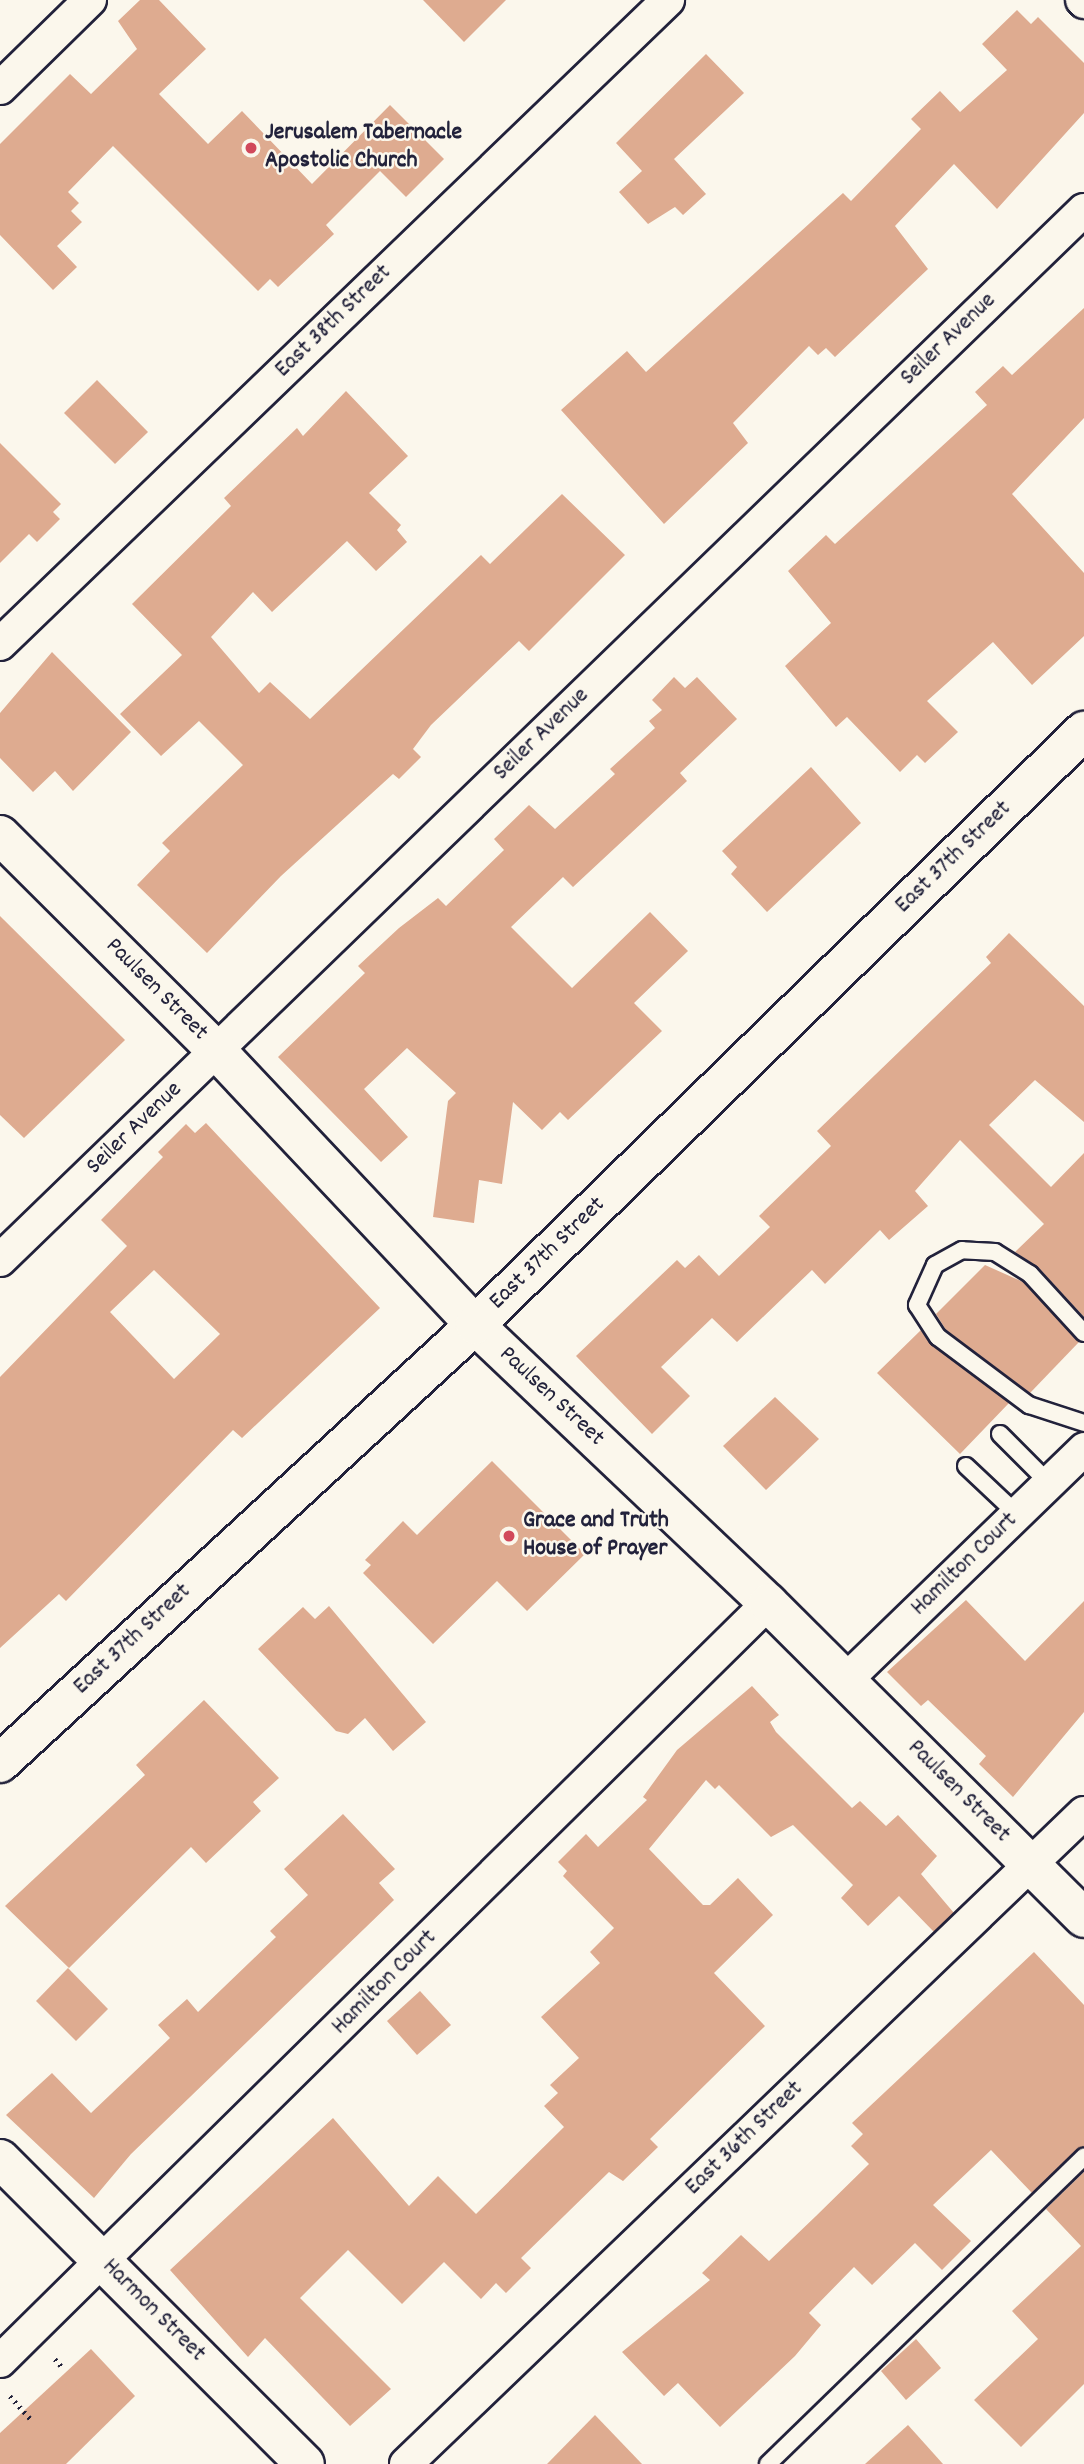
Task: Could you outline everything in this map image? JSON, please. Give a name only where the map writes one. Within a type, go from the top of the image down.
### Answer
[{"type":"main road","name":"East 37th Street","points":[[0,1763],[475,1325],[1084,731]]},
{"type":"main road","name":"Paulsen Street","points":[[0,835],[216,1050],[475,1325],[768,1603],[1084,1918]]},
{"type":"main road","name":"Harmon Street","points":[[0,2160],[304,2464]]},
{"type":"street","points":[[0,88],[90,0]]},
{"type":"street","name":"East 38th Street","points":[[0,644],[668,0]]},
{"type":"street","name":"Seiler Avenue","points":[[0,1260],[1084,210]]},
{"type":"street","name":"Hamilton Court","points":[[846,1680],[1084,1449]]},
{"type":"street","name":"Hamilton Court","points":[[0,2361],[104,2262],[768,1603]]},
{"type":"street","name":"East 36th Street","points":[[406,2464],[1084,1813]]},
{"type":"lane","points":[[1084,1333],[1030,1274],[995,1252],[962,1250],[935,1265],[917,1305],[938,1337],[1029,1405],[1084,1423]]},
{"type":"lane","points":[[1000,1434],[1049,1483]]},
{"type":"lane","points":[[966,1465],[1017,1514]]},
{"type":"lane","points":[[768,2464],[1084,2157]]},
{"type":"path","points":[[0,2385],[31,2418]]},
{"type":"building","points":[[140,0],[159,0],[206,49],[159,94],[208,144],[242,111],[312,184],[390,105],[444,159],[406,197],[380,171],[326,225],[334,234],[278,287],[270,279],[258,291],[113,146],[68,192],[79,203],[71,211],[82,222],[57,246],[77,267],[53,290],[0,235],[0,144],[70,74],[91,94],[137,49],[118,21]]},
{"type":"building","points":[[423,0],[506,0],[464,42]]},
{"type":"building","points":[[1017,10],[1031,24],[1038,17],[1084,63],[1084,113],[997,209],[954,164],[895,226],[928,269],[835,357],[826,348],[818,355],[809,346],[733,423],[748,443],[664,524],[561,410],[627,351],[646,372],[843,193],[851,201],[921,129],[911,119],[940,91],[960,112],[1007,70],[982,44]]},
{"type":"building","points":[[706,54],[744,93],[674,159],[706,194],[683,215],[675,207],[648,224],[619,192],[642,171],[616,143]]},
{"type":"building","points":[[1084,308],[1084,418],[1012,494],[1084,573],[1084,636],[1032,685],[993,642],[927,701],[958,732],[925,763],[917,755],[900,772],[847,717],[836,727],[785,666],[831,623],[788,571],[826,535],[835,544],[987,405],[975,392],[1003,366],[1012,375]]},
{"type":"building","points":[[97,380],[148,432],[115,464],[64,413]]},
{"type":"building","points":[[346,391],[408,456],[369,493],[401,525],[397,530],[407,542],[376,571],[347,541],[272,612],[253,592],[211,637],[259,693],[270,682],[310,719],[481,555],[490,564],[562,494],[625,555],[529,651],[519,641],[431,725],[413,749],[421,757],[399,779],[393,774],[281,876],[207,953],[137,885],[170,851],[162,843],[243,765],[199,721],[161,756],[120,714],[182,655],[132,604],[231,506],[224,498],[297,428],[303,436]]},
{"type":"building","points":[[0,443],[61,504],[53,512],[60,519],[37,542],[29,534],[0,563]]},
{"type":"building","points":[[52,652],[131,732],[73,791],[55,771],[33,792],[0,758],[0,713]]},
{"type":"building","points":[[674,677],[685,688],[697,677],[737,719],[680,773],[687,781],[573,887],[563,877],[511,927],[572,988],[650,912],[688,951],[634,1003],[662,1031],[568,1120],[560,1112],[542,1130],[513,1102],[502,1184],[479,1180],[474,1223],[433,1217],[448,1101],[456,1093],[407,1048],[364,1089],[408,1137],[381,1162],[278,1057],[365,973],[358,966],[399,928],[438,898],[446,906],[504,850],[494,839],[529,805],[555,829],[615,774],[610,769],[655,728],[649,721],[662,710],[652,700]]},
{"type":"building","points":[[811,767],[861,823],[767,912],[731,874],[737,867],[722,851]]},
{"type":"building","points":[[0,916],[125,1040],[24,1138],[0,1115]]},
{"type":"building","points":[[1009,933],[1084,1006],[1084,1122],[1035,1080],[989,1125],[1051,1187],[1084,1153],[1084,1317],[1038,1267],[1015,1252],[1044,1224],[960,1140],[915,1191],[928,1206],[889,1240],[880,1230],[825,1284],[812,1270],[737,1342],[712,1318],[661,1367],[690,1396],[652,1434],[576,1356],[677,1260],[685,1268],[699,1255],[719,1276],[770,1227],[759,1216],[831,1146],[817,1131],[991,963],[986,957]]},
{"type":"building","points":[[206,1123],[380,1308],[242,1438],[233,1430],[66,1601],[59,1594],[0,1648],[0,1377],[127,1246],[101,1220],[163,1157],[158,1152],[186,1124],[195,1133]],"holes":[[[154,1270],[220,1334],[174,1379],[110,1312]]]},
{"type":"building","points":[[985,1265],[1023,1282],[1079,1342],[1030,1393],[946,1330],[936,1314]]},
{"type":"building","points":[[921,1330],[932,1345],[1009,1403],[960,1454],[877,1373]]},
{"type":"building","points":[[775,1397],[819,1439],[766,1490],[723,1446]]},
{"type":"building","points":[[492,1461],[585,1554],[527,1611],[497,1581],[433,1644],[363,1573],[371,1565],[365,1560],[403,1521],[417,1535]]},
{"type":"building","points":[[966,1600],[1025,1661],[1084,1601],[1084,1712],[1013,1797],[979,1764],[986,1756],[928,1700],[921,1706],[887,1672]]},
{"type":"building","points":[[329,1606],[426,1722],[393,1751],[365,1718],[348,1734],[336,1731],[258,1649],[303,1607],[315,1619]]},
{"type":"building","points":[[752,1686],[779,1715],[770,1722],[776,1732],[852,1808],[860,1801],[886,1826],[898,1815],[937,1856],[921,1874],[954,1913],[934,1932],[899,1896],[868,1926],[841,1898],[853,1885],[793,1825],[771,1837],[719,1785],[715,1789],[706,1780],[649,1849],[703,1905],[710,1905],[738,1878],[773,1915],[714,1973],[765,2026],[650,2139],[658,2147],[623,2181],[609,2172],[521,2258],[531,2268],[506,2293],[496,2283],[481,2299],[444,2262],[402,2304],[348,2250],[300,2298],[391,2389],[350,2426],[265,2338],[248,2357],[170,2270],[333,2118],[409,2206],[438,2176],[476,2214],[564,2127],[544,2106],[558,2093],[550,2085],[579,2058],[541,2017],[600,1963],[590,1952],[614,1928],[563,1876],[567,1871],[558,1862],[586,1834],[598,1847],[647,1800],[643,1797],[677,1750]]},
{"type":"building","points":[[204,1700],[279,1778],[253,1802],[261,1811],[206,1863],[191,1847],[69,1968],[5,1906],[145,1775],[136,1765]]},
{"type":"building","points":[[343,1814],[395,1869],[379,1883],[394,1900],[131,2154],[94,2198],[6,2115],[52,2073],[91,2113],[170,2038],[158,2025],[187,1999],[198,2012],[276,1937],[270,1931],[308,1895],[284,1869]]},
{"type":"building","points":[[1034,1952],[1084,2005],[1084,2147],[1032,2193],[991,2150],[933,2205],[971,2241],[942,2270],[915,2243],[872,2285],[854,2267],[809,2313],[821,2325],[795,2356],[720,2427],[678,2383],[664,2396],[622,2352],[710,2280],[702,2273],[741,2235],[769,2261],[816,2216],[869,2164],[851,2146],[863,2134],[852,2123]]},
{"type":"building","points":[[68,1968],[108,2009],[76,2041],[36,2001]]},
{"type":"building","points":[[420,1991],[451,2025],[417,2055],[387,2021]]},
{"type":"building","points":[[1084,2172],[1084,2384],[1021,2447],[974,2400],[1038,2339],[1012,2311],[1081,2246],[1046,2209]]},
{"type":"building","points":[[916,2339],[941,2368],[906,2400],[881,2371]]},
{"type":"building","points":[[91,2349],[135,2396],[66,2464],[0,2464],[0,2433]]},
{"type":"building","points":[[595,2415],[642,2464],[547,2464]]},
{"type":"building","points":[[908,2425],[943,2464],[865,2464]]},
{"type":"place","name":"Jerusalem Tabernacle Apostolic Church","points":[[251,148]]},
{"type":"place","name":"Grace and Truth House of Prayer","points":[[509,1536]]}]
